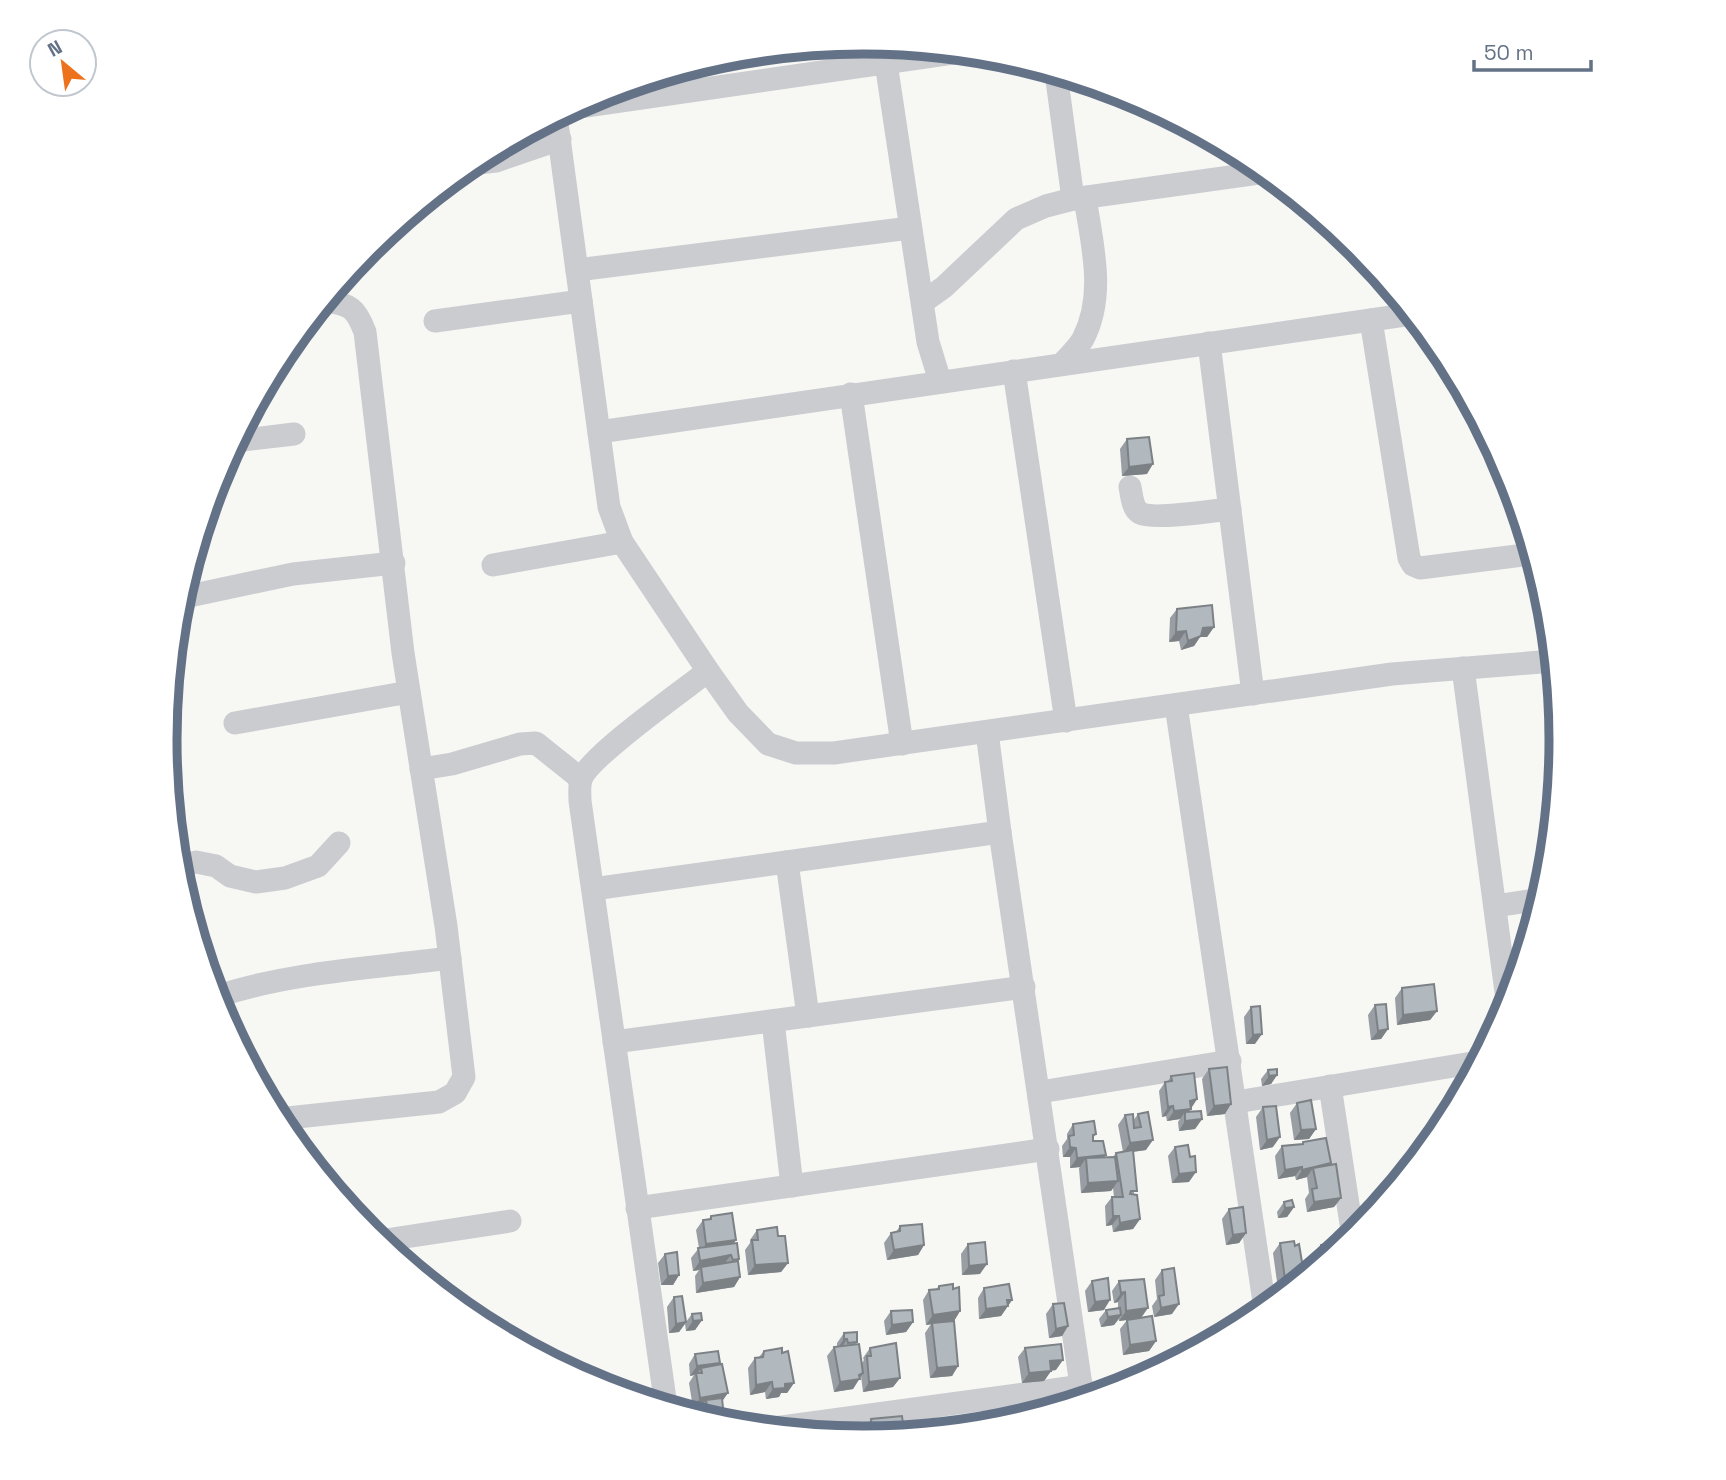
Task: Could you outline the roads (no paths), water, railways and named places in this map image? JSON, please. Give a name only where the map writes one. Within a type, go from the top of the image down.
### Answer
[{"type":"street","points":[[611,102],[924,57]]},
{"type":"street","points":[[886,63],[928,342],[940,382]]},
{"type":"street","points":[[1058,83],[1097,288],[1093,317],[1082,342],[1062,364]]},
{"type":"street","points":[[498,160],[558,128],[609,507],[622,542],[708,671],[738,713],[768,744],[796,753],[834,753],[1392,674],[1544,662]]},
{"type":"street","points":[[923,302],[944,287],[1016,219],[1046,206],[1079,198],[1250,174]]},
{"type":"street","points":[[578,271],[910,228]]},
{"type":"street","points":[[291,1118],[439,1102],[455,1093],[464,1077],[450,958],[409,692],[365,332],[358,313],[336,301]]},
{"type":"street","points":[[435,321],[581,301]]},
{"type":"street","points":[[599,432],[1401,316]]},
{"type":"street","points":[[1371,320],[1409,558],[1413,565],[1420,568],[1523,555]]},
{"type":"street","points":[[1209,343],[1253,694]]},
{"type":"street","points":[[1014,371],[1066,721]]},
{"type":"street","points":[[851,394],[902,744]]},
{"type":"street","points":[[247,440],[295,434]]},
{"type":"street","points":[[1130,487],[1134,507],[1140,513],[1153,516],[1230,509]]},
{"type":"street","points":[[493,565],[622,542]]},
{"type":"street","points":[[194,590],[293,574],[394,564]]},
{"type":"street","points":[[1463,668],[1505,981]]},
{"type":"street","points":[[664,1395],[580,801],[581,779],[595,761],[616,742],[708,671]]},
{"type":"street","points":[[235,723],[409,692]]},
{"type":"street","points":[[1175,705],[1263,1296]]},
{"type":"street","points":[[987,732],[1082,1389]]},
{"type":"street","points":[[421,769],[453,764],[520,744],[536,743],[581,779]]},
{"type":"street","points":[[593,889],[1000,832]]},
{"type":"street","points":[[188,864],[196,862],[216,866],[230,876],[256,882],[317,866],[339,843]]},
{"type":"street","points":[[787,862],[808,1016]]},
{"type":"street","points":[[1495,906],[1529,901]]},
{"type":"street","points":[[226,993],[316,975],[450,958]]},
{"type":"street","points":[[614,1042],[1024,987]]},
{"type":"street","points":[[773,1021],[792,1186]]},
{"type":"street","points":[[1040,1092],[1230,1061]]},
{"type":"street","points":[[1236,1102],[1467,1064]]},
{"type":"street","points":[[1330,1086],[1351,1222]]},
{"type":"street","points":[[637,1208],[1048,1149]]},
{"type":"street","points":[[393,1239],[510,1222]]},
{"type":"street","points":[[813,1424],[1067,1394]]}]
